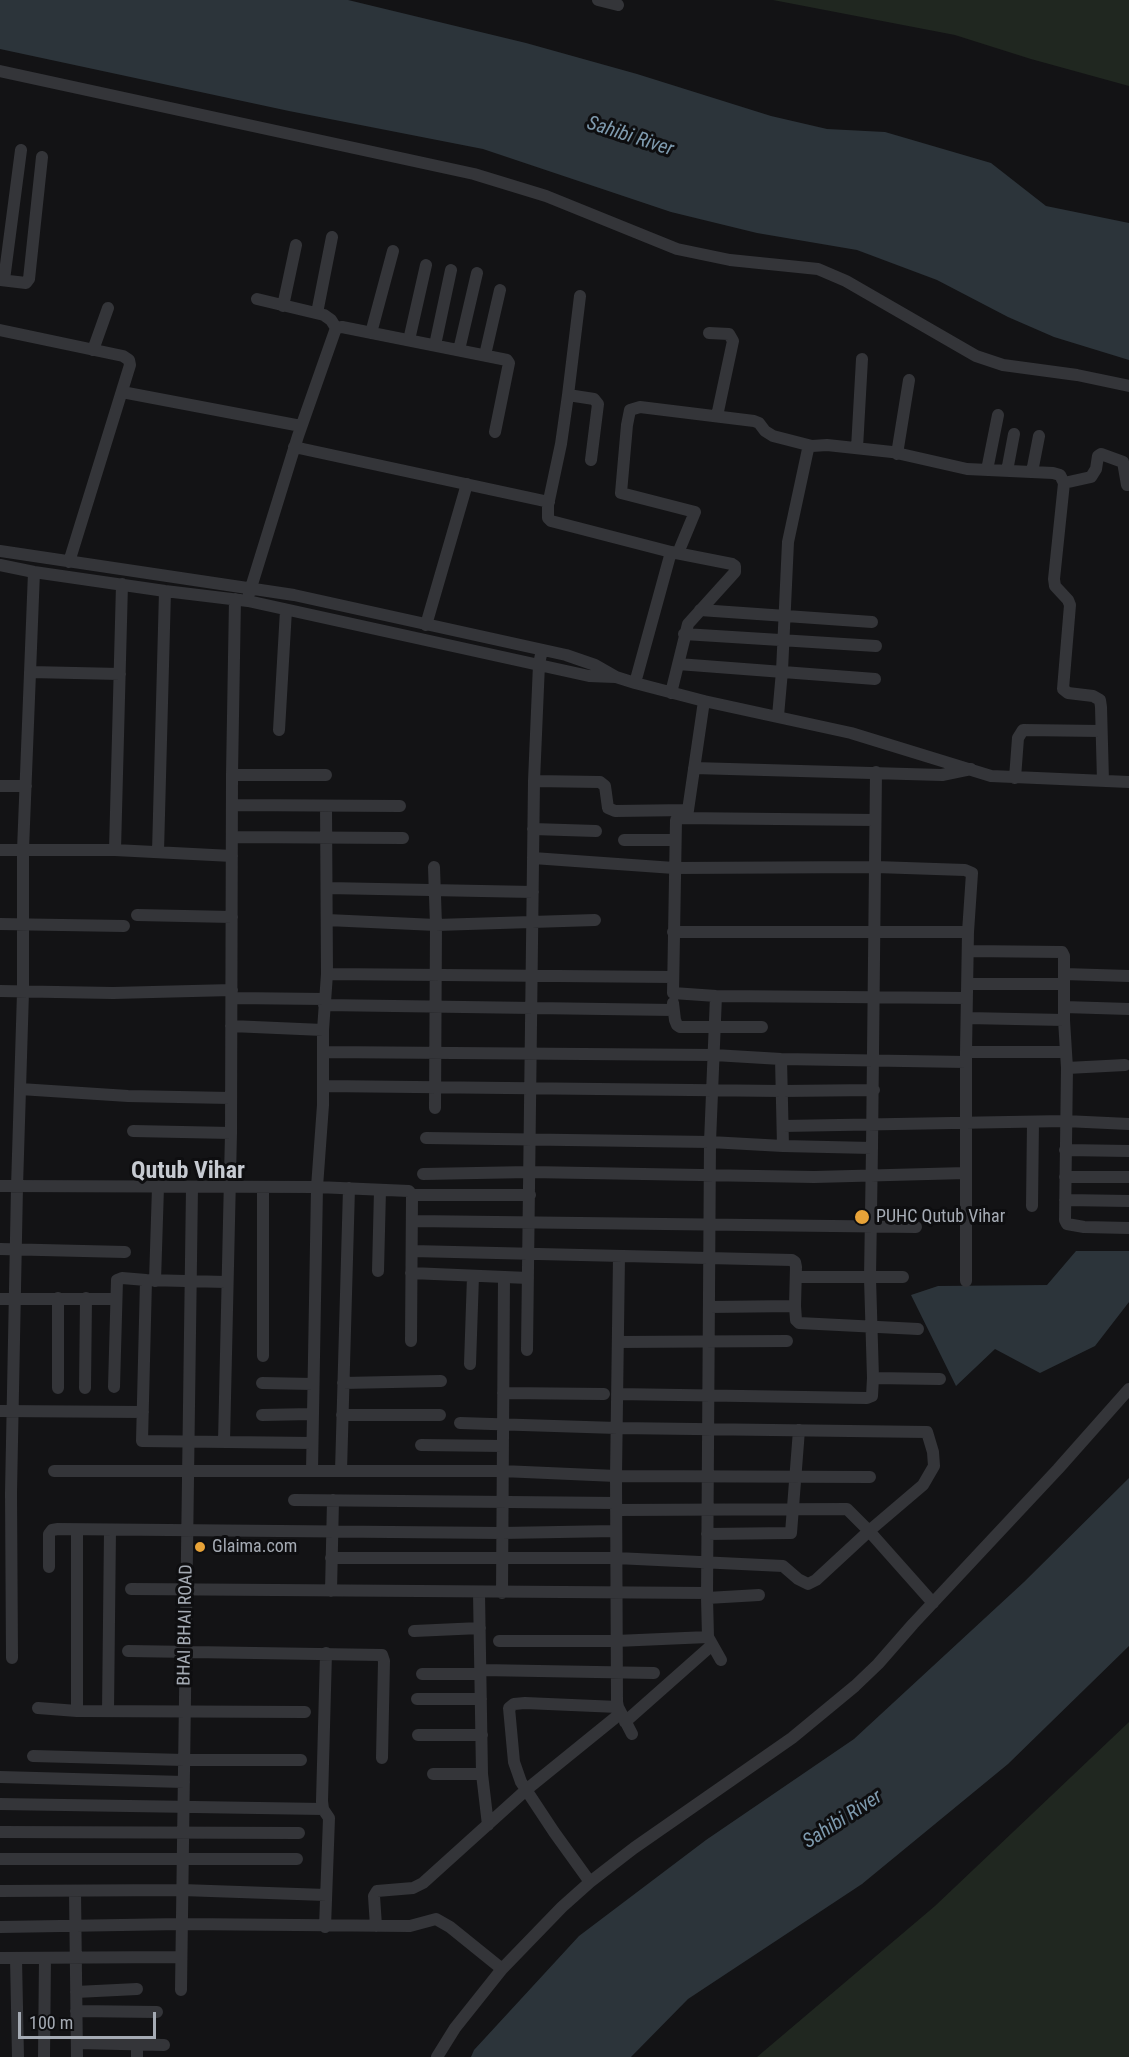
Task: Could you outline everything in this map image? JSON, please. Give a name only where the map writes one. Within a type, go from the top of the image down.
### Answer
[{"type":"street","points":[[598,0],[618,5]]},
{"type":"street","points":[[0,71],[484,177],[546,196],[677,249],[730,260],[818,269],[846,281],[976,356],[1003,365],[1077,375],[1129,387]]},
{"type":"street","points":[[21,150],[2,280],[26,283],[29,279],[42,157]]},
{"type":"street","points":[[317,313],[332,237]]},
{"type":"street","points":[[283,306],[296,245]]},
{"type":"street","points":[[371,333],[393,251]]},
{"type":"street","points":[[409,340],[426,265]]},
{"type":"street","points":[[435,345],[451,270]]},
{"type":"street","points":[[459,350],[477,273]]},
{"type":"street","points":[[485,355],[500,290]]},
{"type":"street","points":[[580,296],[561,444],[549,502],[548,514],[551,521],[735,566],[735,572],[688,624],[671,693]]},
{"type":"street","points":[[257,299],[317,313],[331,320],[336,328]]},
{"type":"street","points":[[93,350],[108,308]]},
{"type":"street","points":[[336,328],[342,327],[505,359],[509,363],[495,432]]},
{"type":"street","points":[[224,1442],[231,1133],[232,775],[242,600],[250,588],[294,447],[336,328]]},
{"type":"street","points":[[0,330],[123,356],[129,360],[130,365],[122,392],[69,562]]},
{"type":"street","points":[[709,333],[729,334],[733,341],[717,416]]},
{"type":"street","points":[[857,448],[862,359]]},
{"type":"street","points":[[897,454],[909,380]]},
{"type":"street","points":[[122,392],[301,426]]},
{"type":"street","points":[[568,395],[594,399],[598,404],[591,460]]},
{"type":"street","points":[[635,683],[674,552],[695,512],[621,493],[630,410],[640,407],[759,423],[773,436],[812,446],[857,448],[955,467],[1060,475],[1064,483],[1053,579],[1055,586],[1070,605],[1063,689],[1068,693],[1093,696],[1100,700],[1103,781]]},
{"type":"street","points":[[987,470],[998,415]]},
{"type":"street","points":[[1006,471],[1014,434]]},
{"type":"street","points":[[1032,472],[1039,436]]},
{"type":"street","points":[[778,716],[788,542],[805,458],[808,449],[812,446]]},
{"type":"street","points":[[294,447],[549,502]]},
{"type":"street","points":[[1064,483],[1091,477],[1096,469],[1098,456],[1101,454],[1123,462],[1127,485]]},
{"type":"street","points":[[426,625],[467,484]]},
{"type":"street","points":[[0,551],[294,595],[566,655],[635,683],[704,701],[876,739],[991,776],[1129,782]]},
{"type":"street","points":[[0,565],[165,591],[242,600],[589,676],[616,677]]},
{"type":"street","points":[[12,1658],[6,1563],[6,1411],[15,1299],[16,1186],[23,992],[23,850],[34,572]]},
{"type":"street","points":[[115,850],[122,584]]},
{"type":"street","points":[[158,852],[165,591]]},
{"type":"street","points":[[279,730],[286,610]]},
{"type":"street","points":[[700,610],[872,622]]},
{"type":"street","points":[[684,634],[876,646]]},
{"type":"street","points":[[527,1350],[532,1054],[532,858],[539,664],[542,650]]},
{"type":"street","points":[[678,663],[875,679]]},
{"type":"street","points":[[30,672],[120,674]]},
{"type":"street","points":[[687,814],[704,701]]},
{"type":"street","points":[[1015,778],[1018,738],[1023,730],[1101,731]]},
{"type":"street","points":[[694,768],[942,775],[971,769]]},
{"type":"street","points":[[503,1393],[709,1394],[867,1398],[873,1393],[870,1278],[876,772]]},
{"type":"street","points":[[232,775],[326,775]]},
{"type":"street","points":[[534,781],[600,782],[606,786],[608,808],[615,811],[875,820]]},
{"type":"street","points":[[0,786],[26,786]]},
{"type":"street","points":[[232,805],[400,806]]},
{"type":"street","points":[[312,1471],[316,1187],[327,974],[326,806]]},
{"type":"street","points":[[687,814],[676,820],[673,932],[673,993],[676,1025],[716,1028],[762,1027]]},
{"type":"street","points":[[533,829],[596,831]]},
{"type":"street","points":[[232,837],[404,838]]},
{"type":"street","points":[[624,840],[675,840]]},
{"type":"street","points":[[0,850],[115,850],[232,856]]},
{"type":"street","points":[[532,858],[674,867],[876,867],[970,871],[973,877],[967,998],[966,1281]]},
{"type":"street","points":[[434,867],[437,1053],[435,1108]]},
{"type":"street","points":[[327,888],[435,892],[533,892]]},
{"type":"street","points":[[137,915],[232,917]]},
{"type":"street","points":[[327,920],[436,925],[532,920],[595,920]]},
{"type":"street","points":[[0,924],[124,926]]},
{"type":"street","points":[[673,932],[969,932]]},
{"type":"street","points":[[968,951],[1060,951],[1064,954],[1065,1220],[1067,1224],[1084,1227],[1129,1228]]},
{"type":"street","points":[[327,974],[673,977]]},
{"type":"street","points":[[968,984],[1129,976]]},
{"type":"street","points":[[0,991],[232,994],[325,1002],[435,1007],[674,1010]]},
{"type":"street","points":[[673,993],[716,996],[967,998]]},
{"type":"street","points":[[716,996],[710,1142],[707,1595],[710,1641],[721,1660]]},
{"type":"street","points":[[967,1017],[1129,1009]]},
{"type":"street","points":[[231,1026],[323,1030]]},
{"type":"street","points":[[323,1052],[714,1055],[781,1059],[873,1060],[1065,1052]]},
{"type":"street","points":[[781,1059],[783,1146]]},
{"type":"street","points":[[1066,1068],[1125,1065]]},
{"type":"street","points":[[323,1086],[874,1090]]},
{"type":"street","points":[[20,1089],[128,1096],[230,1098]]},
{"type":"street","points":[[783,1126],[967,1122],[1129,1124]]},
{"type":"street","points":[[1032,1206],[1033,1122]]},
{"type":"street","points":[[133,1131],[231,1133]]},
{"type":"street","points":[[426,1138],[710,1142],[873,1148]]},
{"type":"street","points":[[1065,1150],[1129,1151]]},
{"type":"street","points":[[423,1174],[530,1172],[873,1176],[966,1173]]},
{"type":"street","points":[[1065,1177],[1129,1177]]},
{"type":"street","points":[[0,1186],[316,1187],[406,1190],[412,1195],[530,1195]]},
{"type":"street","points":[[158,1187],[150,1280],[142,1441],[312,1443]]},
{"type":"street","name":"BHAI BHAI ROAD","points":[[181,1990],[192,1187]]},
{"type":"street","points":[[263,1187],[263,1356]]},
{"type":"street","points":[[341,1471],[349,1188]]},
{"type":"street","points":[[378,1271],[380,1190]]},
{"type":"street","points":[[411,1341],[412,1195]]},
{"type":"street","points":[[1065,1200],[1129,1201]]},
{"type":"street","points":[[412,1221],[916,1227]]},
{"type":"street","points":[[0,1249],[125,1252]]},
{"type":"street","points":[[412,1251],[792,1260],[795,1262],[796,1320],[803,1325],[918,1329]]},
{"type":"street","points":[[619,1256],[618,1342],[611,1394],[617,1428],[616,1672],[621,1714],[632,1734]]},
{"type":"street","points":[[411,1274],[528,1278]]},
{"type":"street","points":[[470,1364],[473,1276]]},
{"type":"street","points":[[502,1593],[504,1277]]},
{"type":"street","points":[[796,1277],[903,1277]]},
{"type":"street","points":[[114,1387],[116,1283],[119,1278],[226,1282]]},
{"type":"street","points":[[0,1299],[116,1299]]},
{"type":"street","points":[[58,1299],[58,1388]]},
{"type":"street","points":[[86,1299],[86,1388]]},
{"type":"street","points":[[710,1307],[795,1306]]},
{"type":"street","points":[[618,1342],[788,1341]]},
{"type":"street","points":[[873,1378],[940,1379]]},
{"type":"street","points":[[343,1383],[441,1381]]},
{"type":"street","points":[[262,1383],[313,1384]]},
{"type":"street","points":[[437,2057],[475,2001],[502,1969],[562,1907],[590,1882],[821,1715],[878,1664],[1129,1389]]},
{"type":"street","points":[[6,1411],[143,1412]]},
{"type":"street","points":[[262,1415],[312,1414]]},
{"type":"street","points":[[342,1415],[440,1415]]},
{"type":"street","points":[[331,1558],[616,1558],[783,1566],[808,1584],[816,1580],[923,1485],[934,1466],[933,1452],[927,1432],[617,1428],[460,1423]]},
{"type":"street","points":[[707,1534],[789,1535],[792,1531],[794,1510],[799,1430]]},
{"type":"street","points":[[421,1445],[503,1446]]},
{"type":"street","points":[[54,1471],[501,1471],[616,1476],[870,1478]]},
{"type":"street","points":[[294,1500],[501,1503],[708,1510],[847,1509],[933,1603]]},
{"type":"street","points":[[331,1591],[333,1500]]},
{"type":"street","points":[[50,1567],[49,1534],[58,1529],[501,1533],[616,1531]]},
{"type":"street","points":[[77,1530],[77,1711]]},
{"type":"street","points":[[108,1711],[110,1530]]},
{"type":"street","points":[[131,1589],[759,1595]]},
{"type":"street","points":[[479,1593],[482,1774],[488,1825]]},
{"type":"street","points":[[414,1631],[480,1628]]},
{"type":"street","points":[[499,1641],[710,1641]]},
{"type":"street","points":[[376,1926],[374,1896],[377,1891],[413,1888],[423,1883],[526,1790],[710,1641]]},
{"type":"street","points":[[128,1651],[377,1654],[384,1658],[382,1758]]},
{"type":"street","points":[[325,1927],[329,1818],[322,1809],[326,1653]]},
{"type":"street","points":[[422,1674],[654,1673]]},
{"type":"street","points":[[417,1699],[481,1699]]},
{"type":"street","points":[[590,1882],[521,1782],[514,1762],[510,1705],[525,1703],[621,1714]]},
{"type":"street","points":[[38,1708],[77,1711],[304,1712]]},
{"type":"street","points":[[418,1736],[482,1736]]},
{"type":"street","points":[[33,1756],[301,1760]]},
{"type":"street","points":[[433,1774],[482,1774]]},
{"type":"street","points":[[0,1777],[184,1782]]},
{"type":"street","points":[[0,1804],[322,1809]]},
{"type":"street","points":[[0,1832],[299,1833]]},
{"type":"street","points":[[0,1859],[297,1859]]},
{"type":"street","points":[[0,1891],[182,1890],[326,1895]]},
{"type":"street","points":[[75,1891],[77,2057]]},
{"type":"street","points":[[0,1927],[182,1924],[410,1926],[433,1920],[442,1921],[502,1969]]},
{"type":"street","points":[[0,1958],[181,1957]]},
{"type":"street","points":[[16,1958],[18,2057]]},
{"type":"street","points":[[44,2057],[45,1958]]},
{"type":"street","points":[[76,1992],[137,1989]]},
{"type":"street","points":[[76,2011],[157,2012]]},
{"type":"street","points":[[76,2043],[137,2051],[164,2045]]},
{"type":"shaded area","points":[[773,0],[1129,0],[1129,86],[955,35]]},
{"type":"shaded area","points":[[1129,1722],[1129,2057],[757,2057],[935,1906]]},
{"type":"water","name":"Sahibi River","points":[[0,0],[348,0],[526,43],[637,74],[771,116],[827,129],[885,132],[991,163],[1046,206],[1129,223],[1129,360],[1054,337],[1008,317],[937,280],[857,250],[757,233],[671,212],[483,149],[289,111],[0,49]]},
{"type":"water","points":[[1076,1251],[1129,1251],[1129,1302],[1095,1346],[1040,1373],[995,1349],[956,1386],[911,1295],[938,1286],[1047,1285]]},
{"type":"water","name":"Sahibi River","points":[[1129,1478],[1129,1646],[1008,1764],[862,1884],[688,1999],[631,2057],[471,2057],[474,2050],[579,1936],[706,1840],[854,1739],[1024,1582]]},
{"type":"place","name":"PUHC Qutub Vihar","points":[[862,1217]]},
{"type":"place","name":"Glaima.com","points":[[200,1547]]},
{"type":"district","name":"Qutub Vihar","points":[[188,1172]]}]
